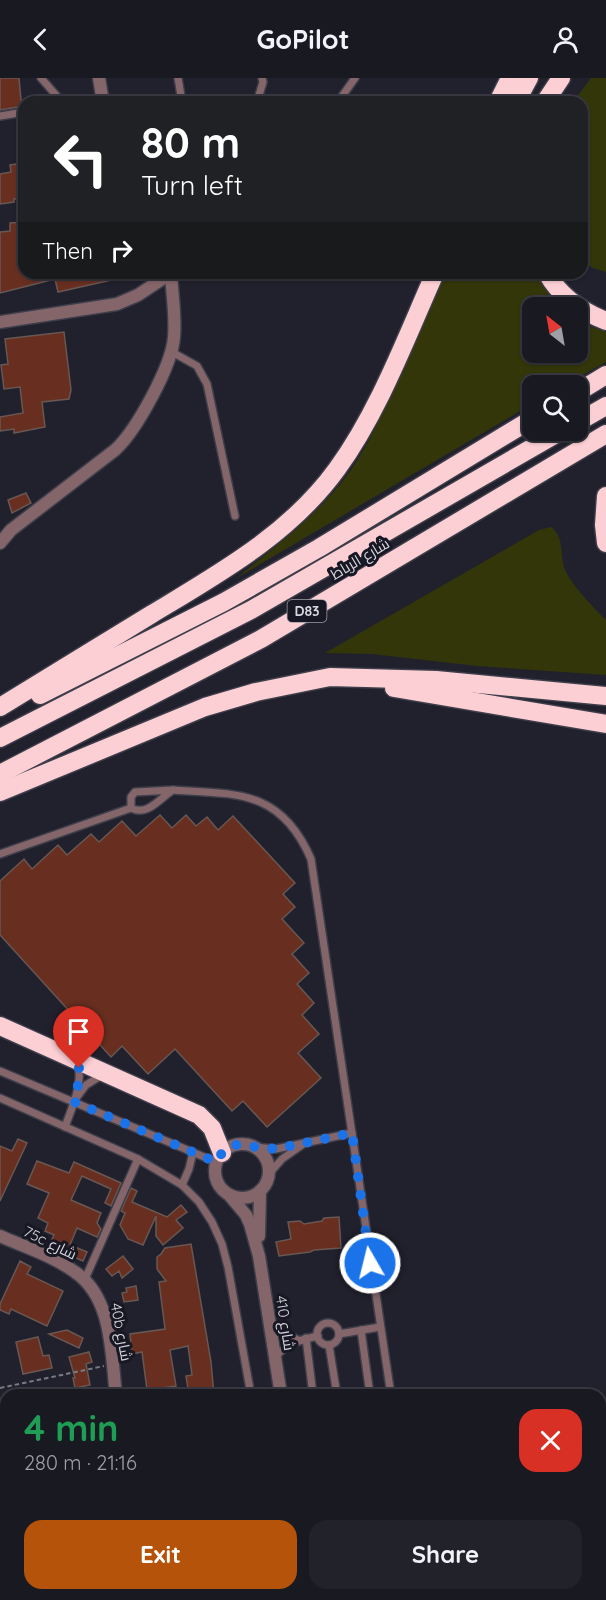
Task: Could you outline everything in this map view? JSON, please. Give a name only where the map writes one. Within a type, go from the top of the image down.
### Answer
[{"type":"highway","points":[[501,96],[510,78]]},
{"type":"highway","points":[[519,96],[529,78]]},
{"type":"highway","points":[[549,96],[561,78]]},
{"type":"highway","points":[[405,340],[426,279]]},
{"type":"highway","points":[[0,707],[220,573],[274,535],[297,515],[337,469],[354,444],[369,417],[432,279]]},
{"type":"highway","points":[[551,279],[566,299],[587,314],[606,321]]},
{"type":"highway","points":[[588,386],[606,375]]},
{"type":"highway","points":[[588,416],[606,406]]},
{"type":"highway","points":[[0,714],[121,656],[224,602],[319,548],[522,425]]},
{"type":"highway","name":"شارع الرباط","points":[[0,774],[261,639],[606,434]]},
{"type":"highway","name":"شارع الرباط","points":[[0,738],[251,610],[544,441]]},
{"type":"highway","points":[[606,496],[604,525],[606,543]]},
{"type":"highway","points":[[330,677],[606,724]]},
{"type":"highway","points":[[0,792],[205,708],[256,692],[330,677],[436,681],[606,696]]},
{"type":"highway","points":[[0,1026],[199,1114],[212,1128],[219,1158]]},
{"type":"street","points":[[99,78],[100,96]]},
{"type":"street","points":[[0,322],[117,304],[138,295],[162,279]]},
{"type":"street","points":[[0,543],[11,530],[122,444],[128,436],[155,389],[172,352],[175,337],[171,279]]},
{"type":"street","points":[[236,1145],[253,1147],[265,1158],[268,1175],[265,1184],[251,1197],[230,1196],[217,1182],[215,1172],[219,1158],[236,1145]]},
{"type":"street","name":"شارع 410","points":[[259,1256],[260,1191]]},
{"type":"street","name":"شارع 410","points":[[230,1196],[240,1206],[250,1224],[259,1256],[280,1389]]},
{"type":"street","name":"75c شارع","points":[[0,1236],[69,1268],[85,1279]]},
{"type":"street","name":"40b شارع","points":[[85,1279],[99,1298],[103,1309],[115,1389]]},
{"type":"lane","points":[[41,78],[57,96]]},
{"type":"lane","points":[[178,78],[181,96]]},
{"type":"lane","points":[[259,96],[262,78]]},
{"type":"lane","points":[[342,96],[355,78]]},
{"type":"lane","points":[[0,116],[18,113]]},
{"type":"lane","points":[[172,352],[197,366],[207,384],[235,516]]},
{"type":"lane","points":[[131,808],[131,796],[135,792],[173,790],[250,797],[284,816],[305,844],[315,874],[390,1389]]},
{"type":"lane","points":[[0,854],[131,808],[145,810],[173,790]]},
{"type":"lane","points":[[64,1127],[74,1102],[80,1074],[78,1061]]},
{"type":"lane","points":[[0,1071],[193,1152],[219,1158]]},
{"type":"lane","points":[[74,1102],[86,1085],[105,1073]]},
{"type":"lane","points":[[0,1098],[138,1159],[182,1185],[199,1202],[222,1244],[250,1389]]},
{"type":"lane","points":[[253,1147],[276,1149],[352,1133]]},
{"type":"lane","points":[[268,1175],[282,1159],[307,1142]]},
{"type":"lane","points":[[182,1185],[193,1152]]},
{"type":"lane","points":[[85,1279],[138,1159]]},
{"type":"lane","points":[[329,1323],[336,1326],[339,1334],[336,1341],[329,1344],[322,1342],[318,1336],[322,1325],[329,1323]]},
{"type":"lane","points":[[271,1326],[302,1339]]},
{"type":"lane","points":[[339,1334],[380,1328]]},
{"type":"lane","points":[[361,1330],[369,1389]]},
{"type":"lane","points":[[275,1357],[286,1347],[302,1339],[318,1336]]},
{"type":"lane","points":[[302,1339],[312,1389]]},
{"type":"lane","points":[[329,1344],[336,1389]]},
{"type":"path","points":[[0,1388],[112,1364]]},
{"type":"green space","points":[[591,78],[606,78],[606,272],[588,264],[588,96],[578,96]]},
{"type":"green space","points":[[443,279],[539,279],[551,297],[522,297],[522,363],[588,363],[588,326],[606,332],[606,362],[583,375],[522,375],[522,410],[235,579],[279,544],[333,493],[368,441],[396,386]]},
{"type":"green space","points":[[551,527],[560,540],[564,567],[571,580],[606,620],[606,675],[477,666],[372,654],[325,653],[539,530]]},
{"type":"building","points":[[0,78],[19,78],[21,96],[18,96],[18,107],[0,110]]},
{"type":"building","points":[[18,164],[18,199],[14,199],[14,202],[0,204],[0,174],[11,172],[10,165]]},
{"type":"building","points":[[18,222],[18,279],[55,279],[0,293],[0,232],[10,231],[10,223]]},
{"type":"building","points":[[55,279],[116,279],[58,292]]},
{"type":"building","points":[[64,332],[71,390],[69,399],[42,402],[45,427],[14,433],[14,429],[0,431],[0,417],[23,413],[20,387],[4,389],[1,365],[8,364],[5,339]]},
{"type":"building","points":[[26,493],[31,503],[12,513],[8,500]]},
{"type":"building","points":[[160,815],[172,828],[186,815],[196,826],[207,817],[218,830],[233,816],[295,883],[283,894],[295,907],[282,919],[304,943],[292,954],[309,973],[297,984],[314,1003],[302,1015],[319,1034],[298,1053],[321,1078],[267,1127],[243,1101],[232,1111],[175,1049],[148,1074],[122,1046],[111,1057],[0,935],[0,881],[24,859],[32,869],[58,845],[67,855],[91,834],[99,842],[122,821],[136,836]]},
{"type":"building","points":[[18,1139],[27,1143],[0,1201],[0,1146],[12,1151]]},
{"type":"building","points":[[37,1161],[69,1173],[74,1162],[121,1183],[111,1206],[105,1203],[111,1189],[82,1176],[71,1200],[101,1213],[97,1223],[101,1229],[97,1237],[77,1228],[70,1245],[87,1252],[83,1261],[49,1246],[54,1235],[45,1231],[48,1223],[38,1218],[49,1193],[27,1184]]},
{"type":"building","points":[[131,1188],[137,1191],[132,1202],[167,1217],[181,1205],[187,1212],[176,1220],[183,1228],[163,1245],[156,1236],[156,1216],[143,1245],[128,1239],[120,1225],[125,1213],[121,1211]]},
{"type":"building","points":[[339,1217],[341,1248],[279,1256],[276,1242],[291,1239],[288,1222],[300,1221],[304,1224],[322,1221],[324,1218]]},
{"type":"building","points":[[191,1244],[213,1389],[188,1389],[186,1376],[192,1375],[188,1346],[170,1350],[176,1386],[147,1389],[142,1352],[132,1354],[130,1334],[165,1329],[159,1282],[166,1281],[157,1269],[157,1257],[165,1248]]},
{"type":"building","points":[[123,1256],[133,1269],[122,1278],[119,1271],[112,1276],[106,1269]]},
{"type":"building","points":[[20,1261],[31,1267],[27,1274],[63,1291],[47,1326],[11,1309],[9,1314],[0,1310],[0,1304]]},
{"type":"building","points":[[136,1286],[138,1300],[124,1302],[122,1293],[127,1292],[126,1288]]},
{"type":"building","points":[[67,1330],[83,1338],[79,1348],[49,1334]]},
{"type":"building","points":[[38,1337],[43,1356],[49,1355],[52,1368],[23,1374],[16,1342]]},
{"type":"building","points":[[89,1352],[92,1362],[86,1364],[90,1385],[75,1388],[73,1378],[75,1378],[69,1357]]},
{"type":"route","points":[[79,1068],[79,1081],[74,1102],[216,1162],[222,1153],[236,1145],[276,1149],[352,1133],[370,1263]]}]
